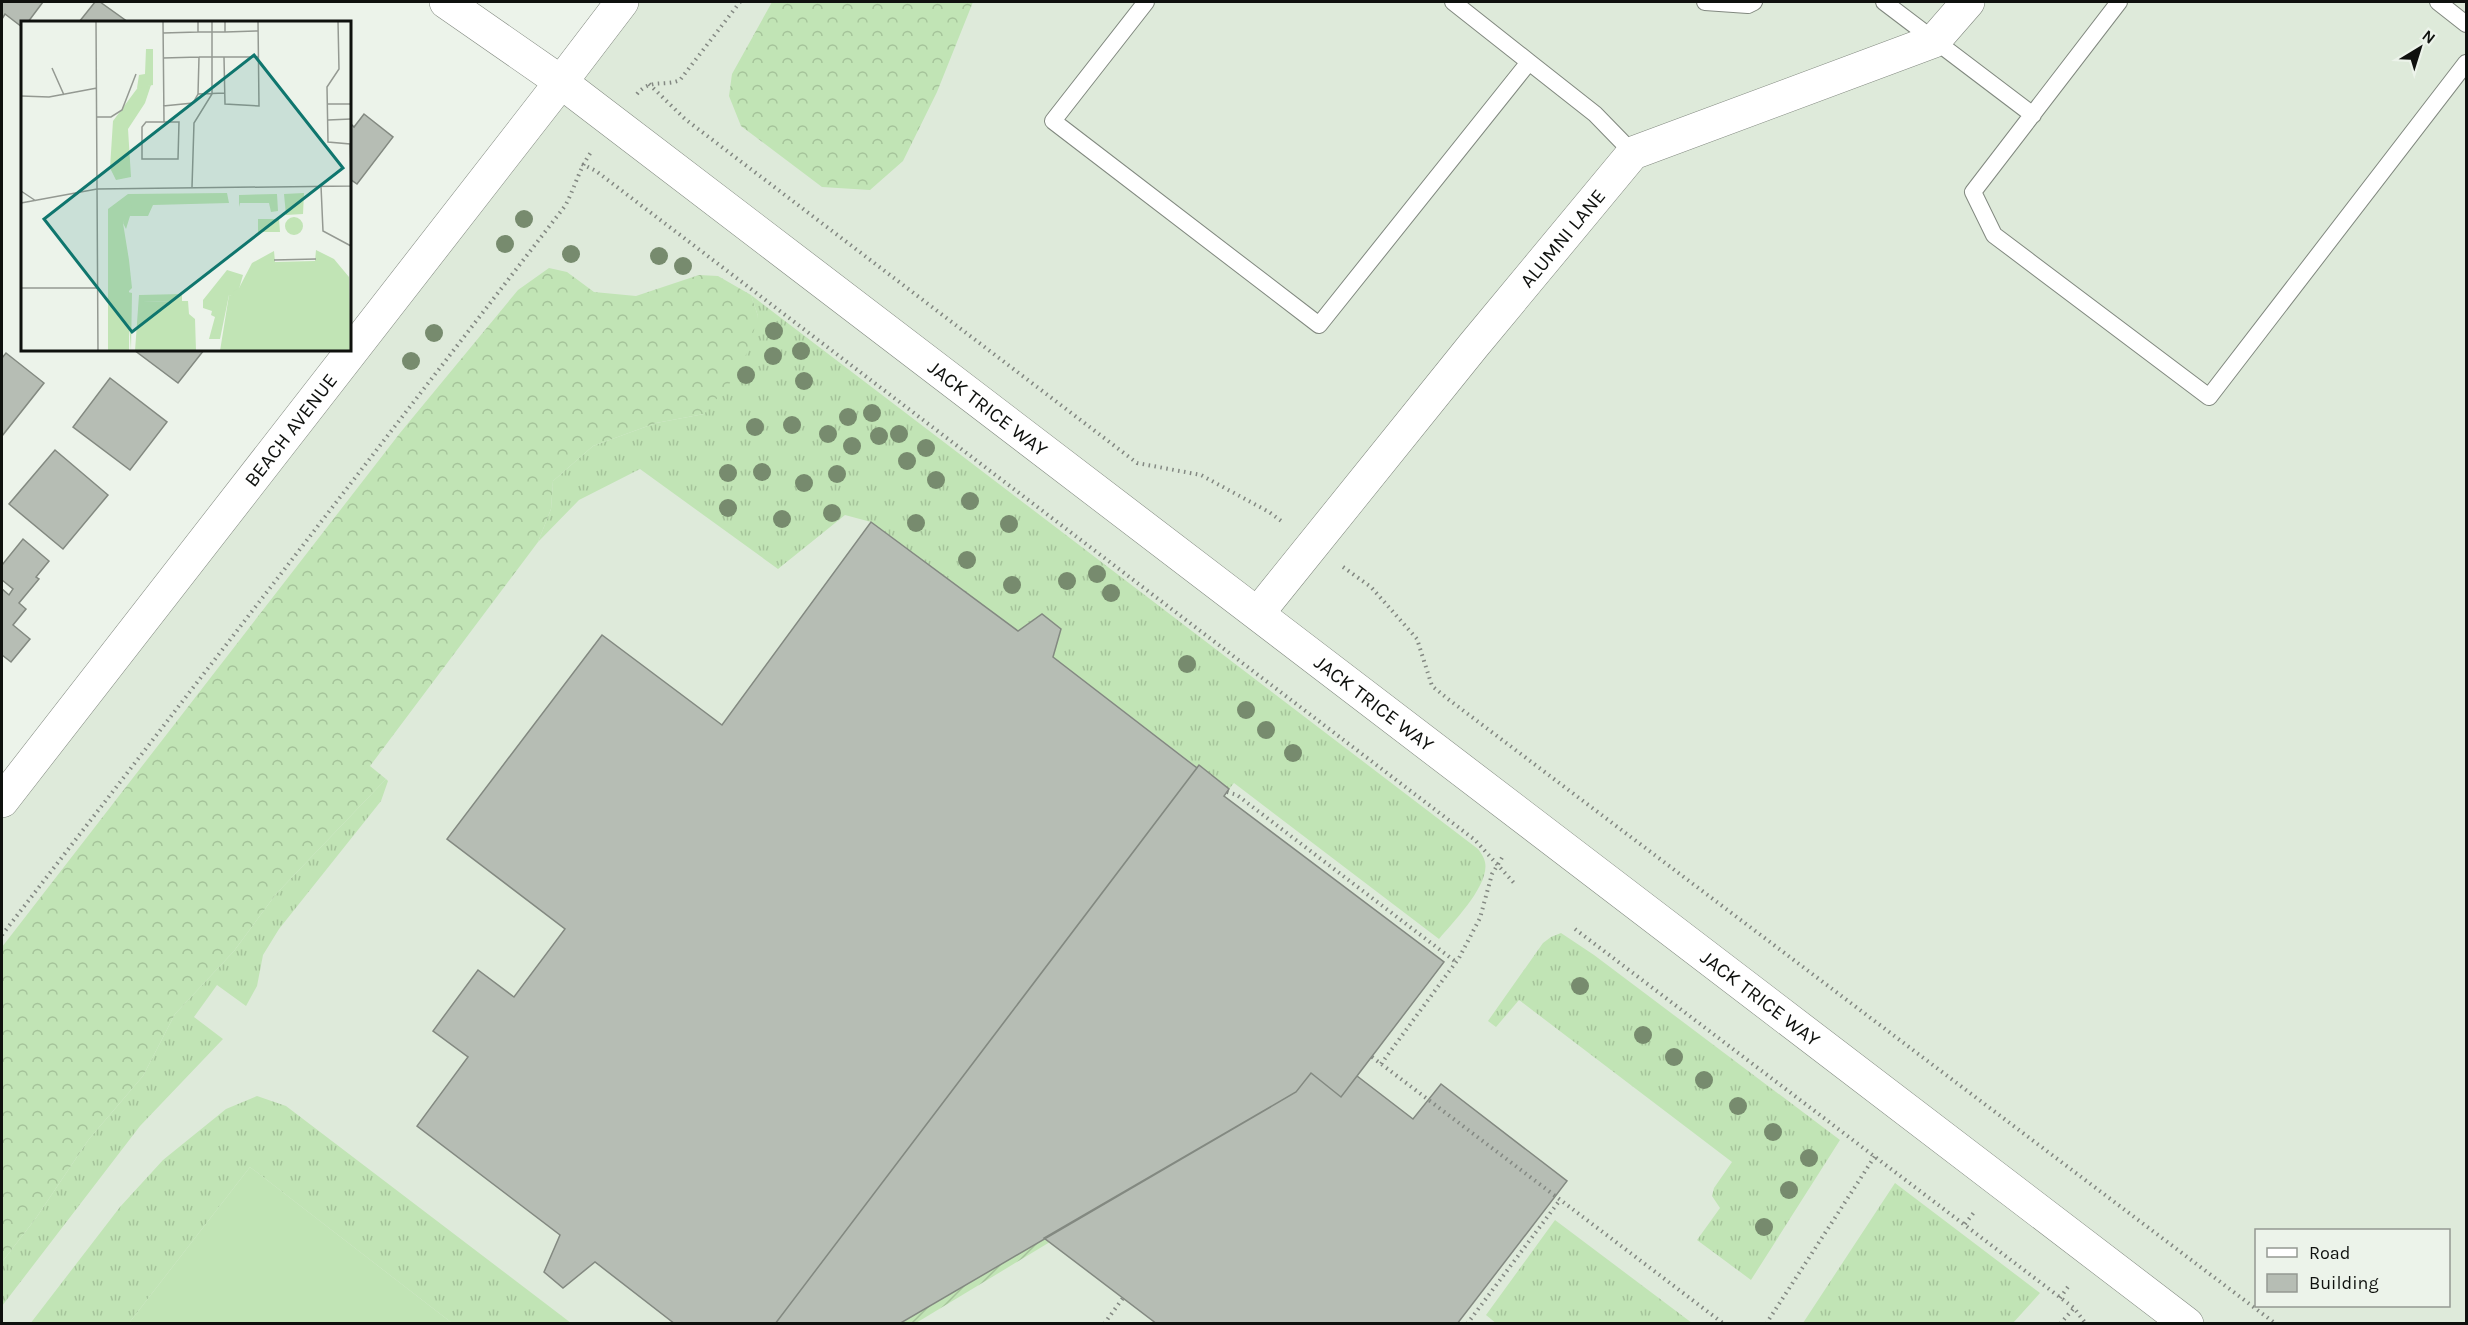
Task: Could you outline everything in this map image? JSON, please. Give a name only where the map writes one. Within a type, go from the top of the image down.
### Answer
[{"type":"street","name":"JACK TRICE WAY","points":[[446,2],[561,82],[2187,1323]]},
{"type":"street","name":"BEACH AVENUE","points":[[2,801],[622,2]]},
{"type":"street","name":"ALUMNI LANE","points":[[1258,613],[1473,346],[1633,153],[1934,41],[1968,2]]},
{"type":"lane","points":[[1146,2],[1053,121],[1319,325],[1529,62]]},
{"type":"lane","points":[[1453,2],[1595,114],[1633,153]]},
{"type":"lane","points":[[1705,2],[1748,5],[1754,2]]},
{"type":"lane","points":[[1884,2],[2033,115]]},
{"type":"lane","points":[[2119,2],[1973,192],[1994,235],[2209,397],[2466,63]]},
{"type":"lane","points":[[2438,2],[2466,24]]},
{"type":"path","points":[[640,90],[649,84],[673,83],[680,80],[740,2]]},
{"type":"path","points":[[649,84],[686,118],[1137,463]]},
{"type":"path","points":[[2,936],[566,206],[586,159]]},
{"type":"path","points":[[582,164],[596,171],[1475,840],[1515,884]]},
{"type":"path","points":[[1432,686],[2276,1323]]},
{"type":"path","points":[[1227,792],[1237,795],[1456,962]]},
{"type":"path","points":[[1381,1064],[1456,962],[1480,918],[1492,873],[1503,856]]},
{"type":"path","points":[[1575,929],[2074,1308],[2086,1323]]},
{"type":"path","points":[[1372,1057],[1724,1323]]},
{"type":"path","points":[[1766,1323],[1875,1156]]},
{"type":"path","points":[[1467,1323],[1560,1200]]},
{"type":"path","points":[[1965,1224],[1975,1211]]},
{"type":"path","points":[[2060,1298],[2070,1284]]},
{"type":"path","points":[[1104,1323],[1124,1298]]},
{"type":"path","points":[[2061,1323],[2074,1308]]},
{"type":"shaded area","points":[[622,2],[2466,2],[2466,1323],[2,1323],[2,801]]},
{"type":"green space","points":[[772,2],[973,2],[937,92],[903,161],[870,190],[822,187],[741,126],[729,96],[732,74]]},
{"type":"green space","points":[[549,268],[567,272],[594,292],[636,296],[699,275],[718,276],[751,295],[758,316],[748,351],[730,383],[704,414],[656,423],[593,446],[553,481],[551,509],[538,542],[370,766],[386,779],[276,894],[234,951],[175,1014],[143,1076],[89,1139],[36,1218],[2,1262],[2,947],[400,433],[518,290]]},
{"type":"green space","points":[[751,295],[1478,849],[1485,862],[1482,881],[1469,903],[1439,939],[1234,783],[1229,789],[1199,765],[1197,767],[1053,657],[1061,629],[1042,614],[1018,631],[871,522],[845,515],[778,569],[640,469],[579,500],[538,542],[551,509],[553,481],[593,446],[656,423],[704,414],[758,316]]},
{"type":"green space","points":[[386,779],[388,781],[381,801],[279,929],[263,955],[257,986],[246,1006],[217,985],[194,1017],[223,1039],[140,1126],[2,1306],[2,1262],[36,1218],[89,1139],[143,1076],[175,1014],[234,951],[276,894]]},
{"type":"green space","points":[[1561,933],[1594,955],[1840,1140],[1751,1280],[1697,1240],[1720,1208],[1712,1196],[1714,1188],[1732,1162],[1519,1000],[1496,1027],[1488,1021],[1543,943]]},
{"type":"green space","points":[[257,1096],[286,1106],[571,1323],[452,1323],[250,1167],[129,1323],[30,1324],[120,1207],[163,1160],[226,1109]]},
{"type":"green space","points":[[250,1167],[452,1323],[129,1323]]},
{"type":"green space","points":[[1895,1183],[2040,1293],[2013,1323],[1803,1323]]},
{"type":"green space","points":[[1555,1220],[1692,1323],[1497,1324],[1486,1315]]},
{"type":"green space","points":[[1044,1238],[1050,1242],[916,1323],[899,1324]]},
{"type":"building","points":[[2,2],[43,2],[29,21],[21,21],[21,26],[5,14],[2,19]]},
{"type":"building","points":[[95,2],[100,2],[127,21],[80,21]]},
{"type":"building","points":[[364,114],[393,137],[357,184],[351,180],[351,124],[354,127]]},
{"type":"building","points":[[135,351],[203,351],[178,383]]},
{"type":"building","points":[[6,353],[44,383],[2,436],[2,358]]},
{"type":"building","points":[[110,378],[167,422],[130,470],[73,427]]},
{"type":"building","points":[[55,450],[108,495],[63,549],[9,504]]},
{"type":"building","points":[[871,522],[1018,631],[1042,614],[1061,629],[1053,657],[1197,768],[775,1324],[675,1324],[595,1262],[563,1288],[544,1272],[560,1235],[417,1126],[468,1057],[433,1031],[478,970],[514,997],[565,929],[447,839],[602,635],[722,725]]},
{"type":"building","points":[[23,539],[49,561],[36,577],[39,579],[19,603],[26,609],[13,625],[30,639],[11,662],[2,655],[2,589],[9,595],[13,589],[2,580],[2,565]]},
{"type":"building","points":[[1199,765],[1229,789],[1224,796],[1444,962],[1341,1097],[1311,1073],[1296,1092],[899,1324],[775,1324]]},
{"type":"building","points":[[1311,1073],[1341,1097],[1357,1076],[1413,1119],[1441,1084],[1567,1181],[1457,1324],[1157,1324],[1044,1238],[1296,1092]]}]
